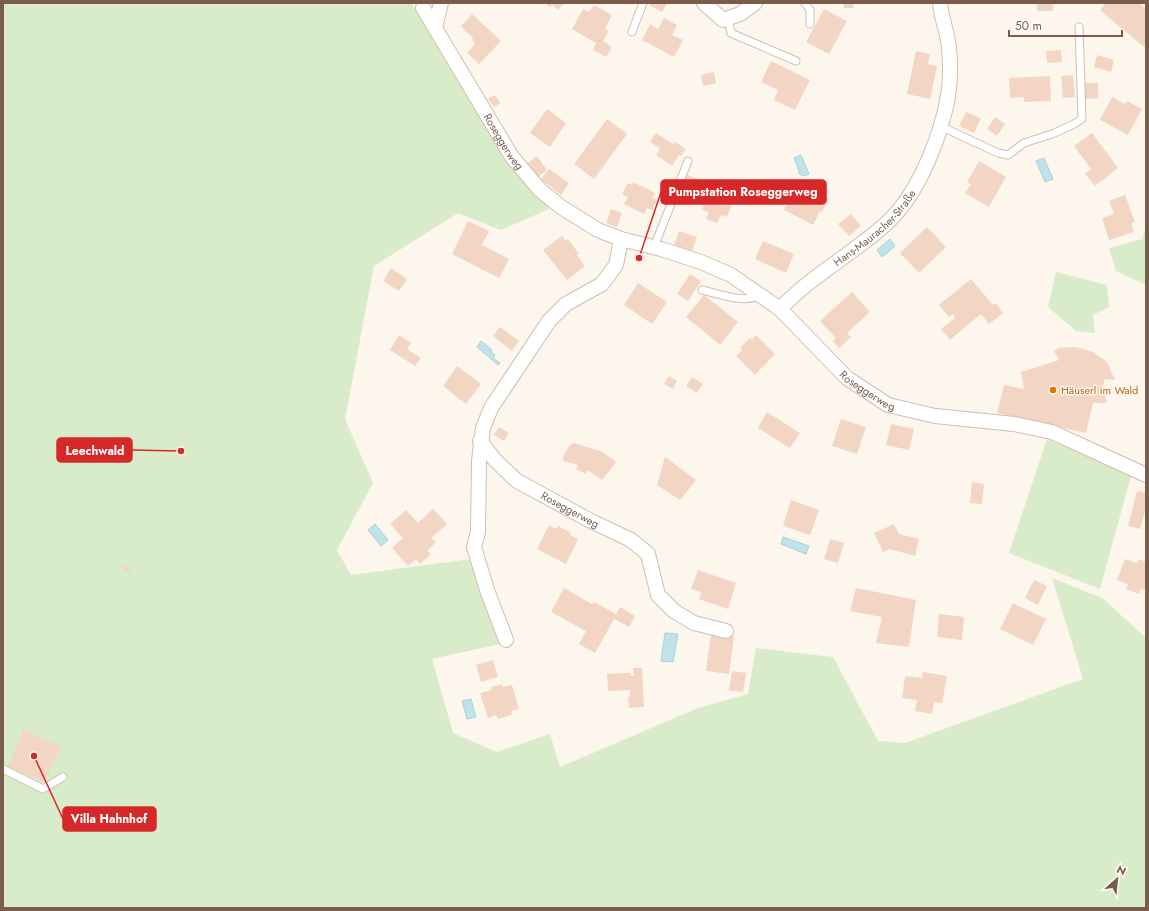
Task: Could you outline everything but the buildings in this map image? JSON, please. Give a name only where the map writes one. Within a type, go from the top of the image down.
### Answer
[{"type":"street","points":[[435,27],[441,3]]},
{"type":"street","points":[[704,3],[723,20],[740,14],[755,3]]},
{"type":"street","name":"Hans-Mauracher-Straße","points":[[780,309],[794,294],[887,223],[906,202],[918,181],[936,142],[945,110],[949,84],[949,46],[940,3]]},
{"type":"street","name":"Roseggerweg","points":[[423,8],[512,157],[540,190],[561,206],[598,230],[621,239],[654,247],[701,262],[731,275],[780,309],[848,378],[888,405],[936,416],[1014,424],[1043,429],[1146,475]]},
{"type":"street","points":[[506,640],[487,590],[474,547],[478,532],[480,441],[483,428],[491,408],[549,321],[566,304],[602,284],[616,265],[621,239]]},
{"type":"street","name":"Roseggerweg","points":[[480,441],[495,460],[517,481],[591,521],[631,540],[648,554],[658,595],[674,611],[694,623],[726,631]]},
{"type":"lane","points":[[632,32],[643,3]]},
{"type":"lane","points":[[805,3],[810,10],[810,24]]},
{"type":"lane","points":[[728,18],[731,33],[796,61]]},
{"type":"lane","points":[[940,126],[998,153],[1008,155],[1024,143],[1052,134],[1082,119],[1079,27]]},
{"type":"lane","points":[[654,247],[688,161]]},
{"type":"lane","points":[[702,290],[743,299],[754,299],[760,295]]},
{"type":"lane","points":[[3,769],[43,789],[62,776]]},
{"type":"green space","points":[[3,3],[409,3],[413,5],[508,160],[549,209],[501,230],[458,213],[374,266],[345,419],[373,483],[337,550],[351,575],[471,559],[500,644],[432,659],[453,733],[497,752],[550,734],[560,767],[698,708],[748,694],[756,648],[833,657],[878,741],[905,743],[1083,679],[1052,578],[1102,598],[1144,636],[1146,642],[1146,908],[3,908]]},
{"type":"green space","points":[[1146,227],[1146,285],[1116,271],[1109,248],[1142,239]]},
{"type":"green space","points":[[1056,272],[1107,285],[1109,307],[1093,315],[1095,333],[1076,331],[1048,307]]},
{"type":"green space","points":[[1047,439],[1131,476],[1100,589],[1009,553]]},
{"type":"water","points":[[801,155],[809,174],[804,176],[799,174],[794,158]]},
{"type":"water","points":[[1044,158],[1053,179],[1045,182],[1036,161]]},
{"type":"water","points":[[890,239],[895,246],[882,257],[877,250]]},
{"type":"water","points":[[481,341],[492,350],[491,352],[495,355],[493,358],[500,363],[498,365],[477,347]]},
{"type":"water","points":[[375,524],[388,540],[381,546],[368,530]]},
{"type":"water","points":[[783,537],[809,546],[806,554],[781,544]]},
{"type":"water","points":[[665,633],[678,634],[673,662],[661,661]]},
{"type":"water","points":[[471,699],[476,717],[467,719],[462,701]]},
{"type":"place","name":"Pumpstation Roseggerweg","points":[[639,258]]},
{"type":"place","name":"Häuserl im Wald","points":[[1053,390]]},
{"type":"place","name":"Leechwald","points":[[181,451]]},
{"type":"place","name":"Villa Hahnhof","points":[[34,756]]}]
